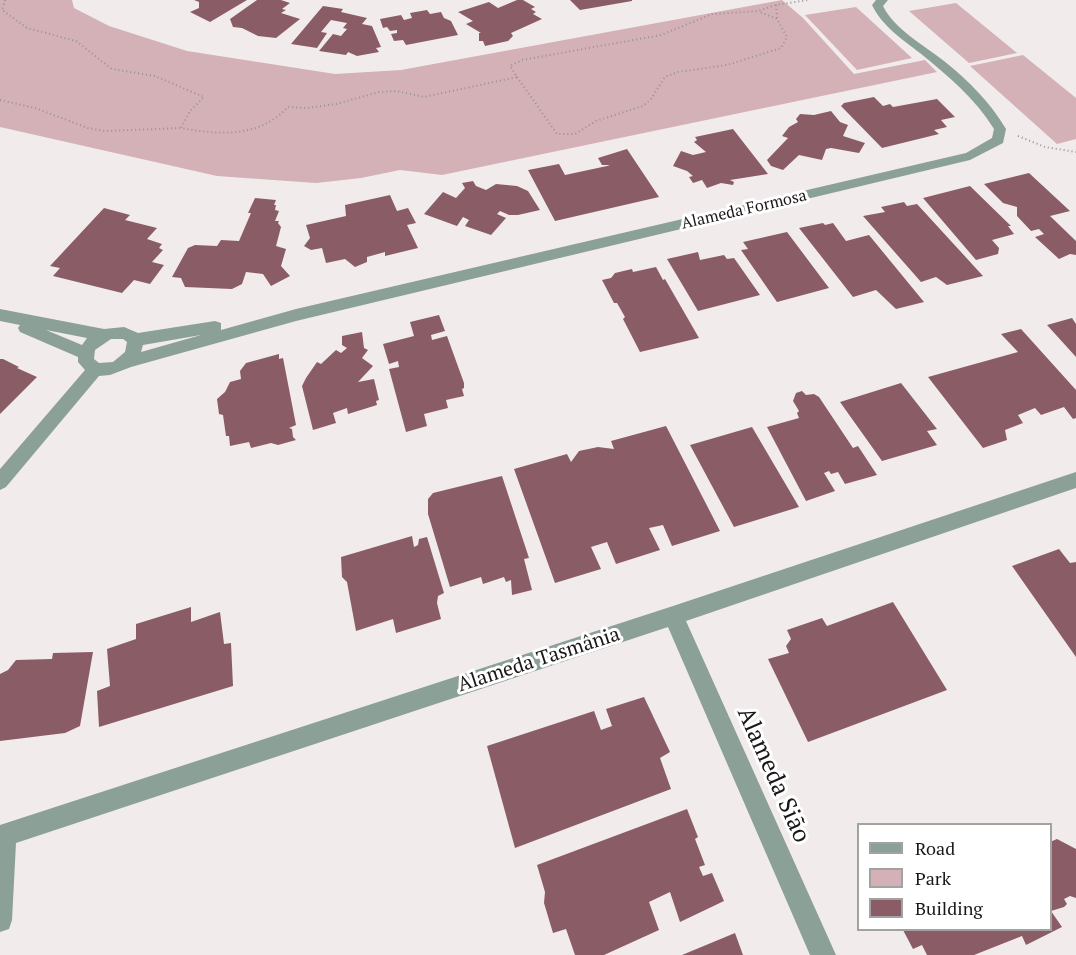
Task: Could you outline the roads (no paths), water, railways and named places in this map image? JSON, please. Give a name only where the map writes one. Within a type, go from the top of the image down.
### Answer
[{"type":"street","name":"Alameda Formosa","points":[[95,369],[111,369],[126,362],[296,315],[970,156],[998,140],[1000,129],[979,98],[879,11],[877,4],[883,0]]},
{"type":"street","name":"Alameda Formosa","points":[[0,316],[103,335],[126,333],[135,340],[296,315]]},
{"type":"street","points":[[0,316],[85,353]]},
{"type":"street","points":[[0,482],[95,369],[86,362],[85,353],[90,345],[103,335]]},
{"type":"street","points":[[126,362],[136,351],[135,340]]},
{"type":"street","name":"Alameda Tasmânia","points":[[2,837],[673,616],[1076,480]]},
{"type":"street","name":"Alameda Sião","points":[[673,616],[823,955]]},
{"type":"street","points":[[0,920],[2,837]]}]
